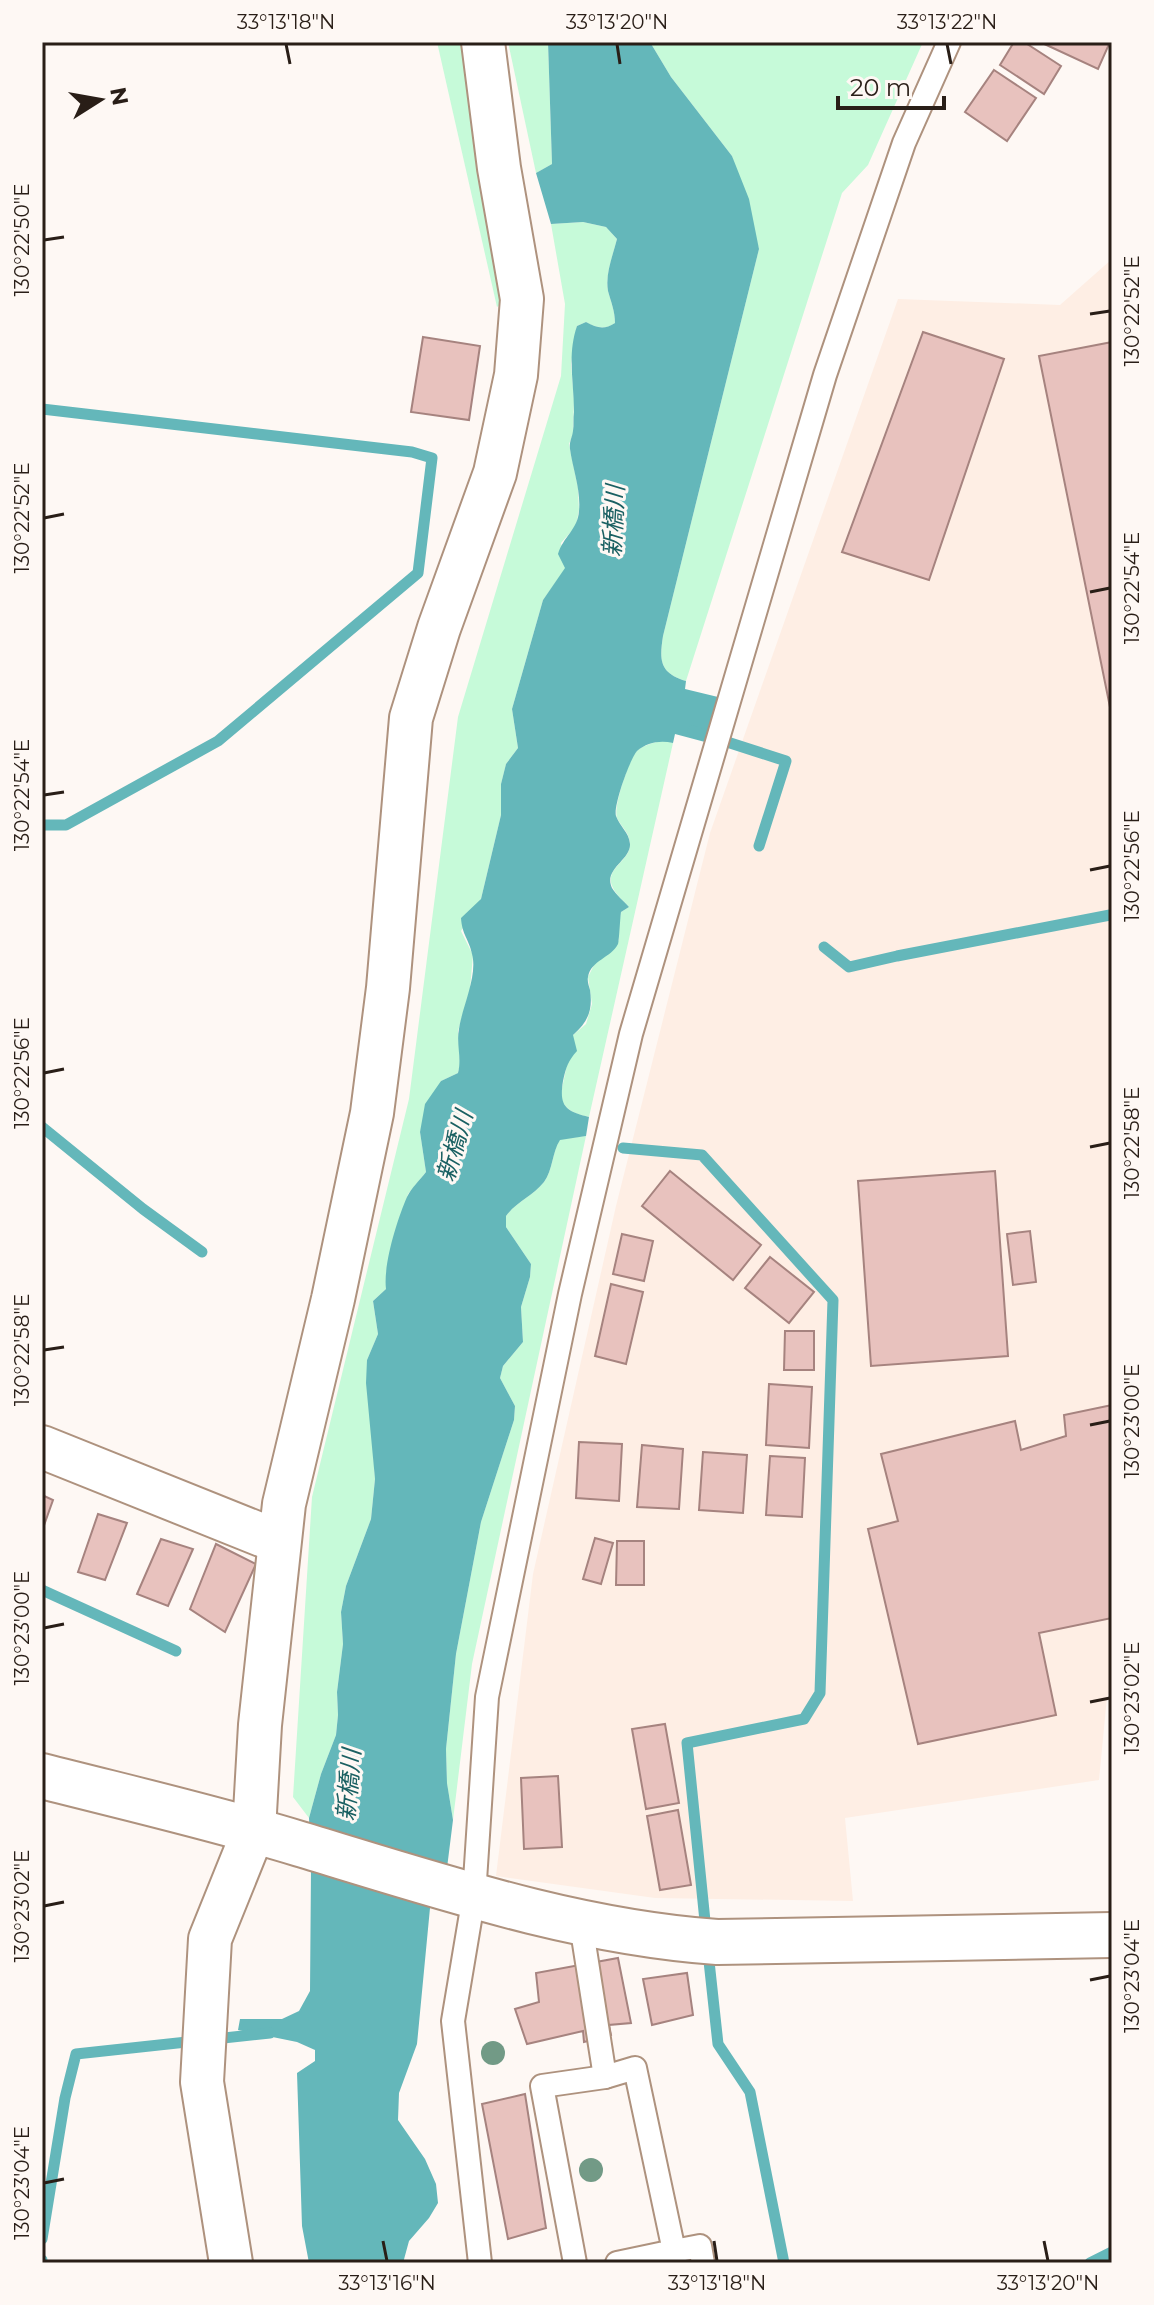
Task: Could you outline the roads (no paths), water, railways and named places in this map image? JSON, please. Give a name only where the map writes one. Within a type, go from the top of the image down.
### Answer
[{"type":"street","points":[[231,2263],[202,2082],[210,1939],[254,1830],[260,1725],[284,1504],[333,1299],[372,1113],[388,988],[411,718],[439,628],[495,473],[516,375],[522,299],[499,168],[483,42]]},
{"type":"street","points":[[42,1447],[279,1542]]},
{"type":"street","points":[[42,1776],[254,1830],[474,1896],[581,1924],[703,1941],[1112,1935]]},
{"type":"lane","points":[[480,2263],[453,2021],[474,1896],[487,1697],[567,1309],[631,1034],[825,375],[904,143],[949,42]]},
{"type":"lane","points":[[581,1924],[605,2077]]},
{"type":"lane","points":[[575,2263],[542,2086],[605,2077],[635,2068],[674,2251]]},
{"type":"lane","points":[[617,2263],[700,2246],[703,2263]]},
{"type":"water","name":"新橋川","points":[[548,42],[650,42],[671,77],[732,156],[749,199],[759,249],[661,652],[666,670],[686,681],[685,689],[718,697],[705,742],[675,734],[673,743],[650,744],[637,751],[626,772],[616,816],[630,844],[610,881],[614,891],[629,907],[621,912],[618,944],[590,971],[590,1010],[573,1035],[577,1051],[566,1068],[562,1089],[563,1102],[569,1110],[589,1117],[586,1136],[560,1140],[544,1182],[506,1216],[506,1227],[531,1264],[521,1307],[523,1342],[503,1366],[500,1378],[515,1406],[514,1420],[481,1522],[456,1654],[446,1749],[453,1820],[447,1868],[430,1908],[417,2044],[399,2093],[398,2120],[425,2159],[436,2184],[438,2203],[409,2241],[403,2263],[309,2263],[302,2226],[297,2073],[315,2061],[315,2050],[297,2042],[238,2030],[240,2019],[282,2019],[299,2011],[310,1991],[309,1818],[336,1735],[343,1644],[341,1612],[346,1586],[371,1519],[375,1479],[366,1383],[367,1360],[378,1334],[373,1301],[386,1289],[389,1255],[407,1197],[426,1172],[420,1132],[425,1104],[441,1081],[458,1073],[459,1029],[473,963],[461,918],[481,899],[501,815],[501,784],[506,764],[518,748],[512,709],[543,600],[565,568],[558,554],[578,517],[579,495],[570,447],[574,412],[574,337],[577,326],[586,322],[600,327],[615,323],[607,285],[617,239],[606,227],[583,222],[551,224],[536,173],[552,164]]},
{"type":"waterway","points":[[42,409],[412,452],[432,458],[418,573],[218,741],[66,825],[42,825]]},
{"type":"waterway","points":[[693,731],[786,761],[759,846]]},
{"type":"waterway","points":[[824,947],[849,967],[1110,915]]},
{"type":"waterway","points":[[42,1127],[143,1209],[202,1252]]},
{"type":"waterway","points":[[623,1148],[702,1155],[833,1300],[820,1693],[804,1719],[687,1743],[706,1931]]},
{"type":"waterway","points":[[42,1590],[176,1651]]},
{"type":"waterway","points":[[708,1952],[718,2044],[750,2092],[784,2263]]},
{"type":"waterway","points":[[42,2239],[65,2098],[76,2054],[270,2033]]},
{"type":"waterway","points":[[1090,2263],[1112,2252]]}]
